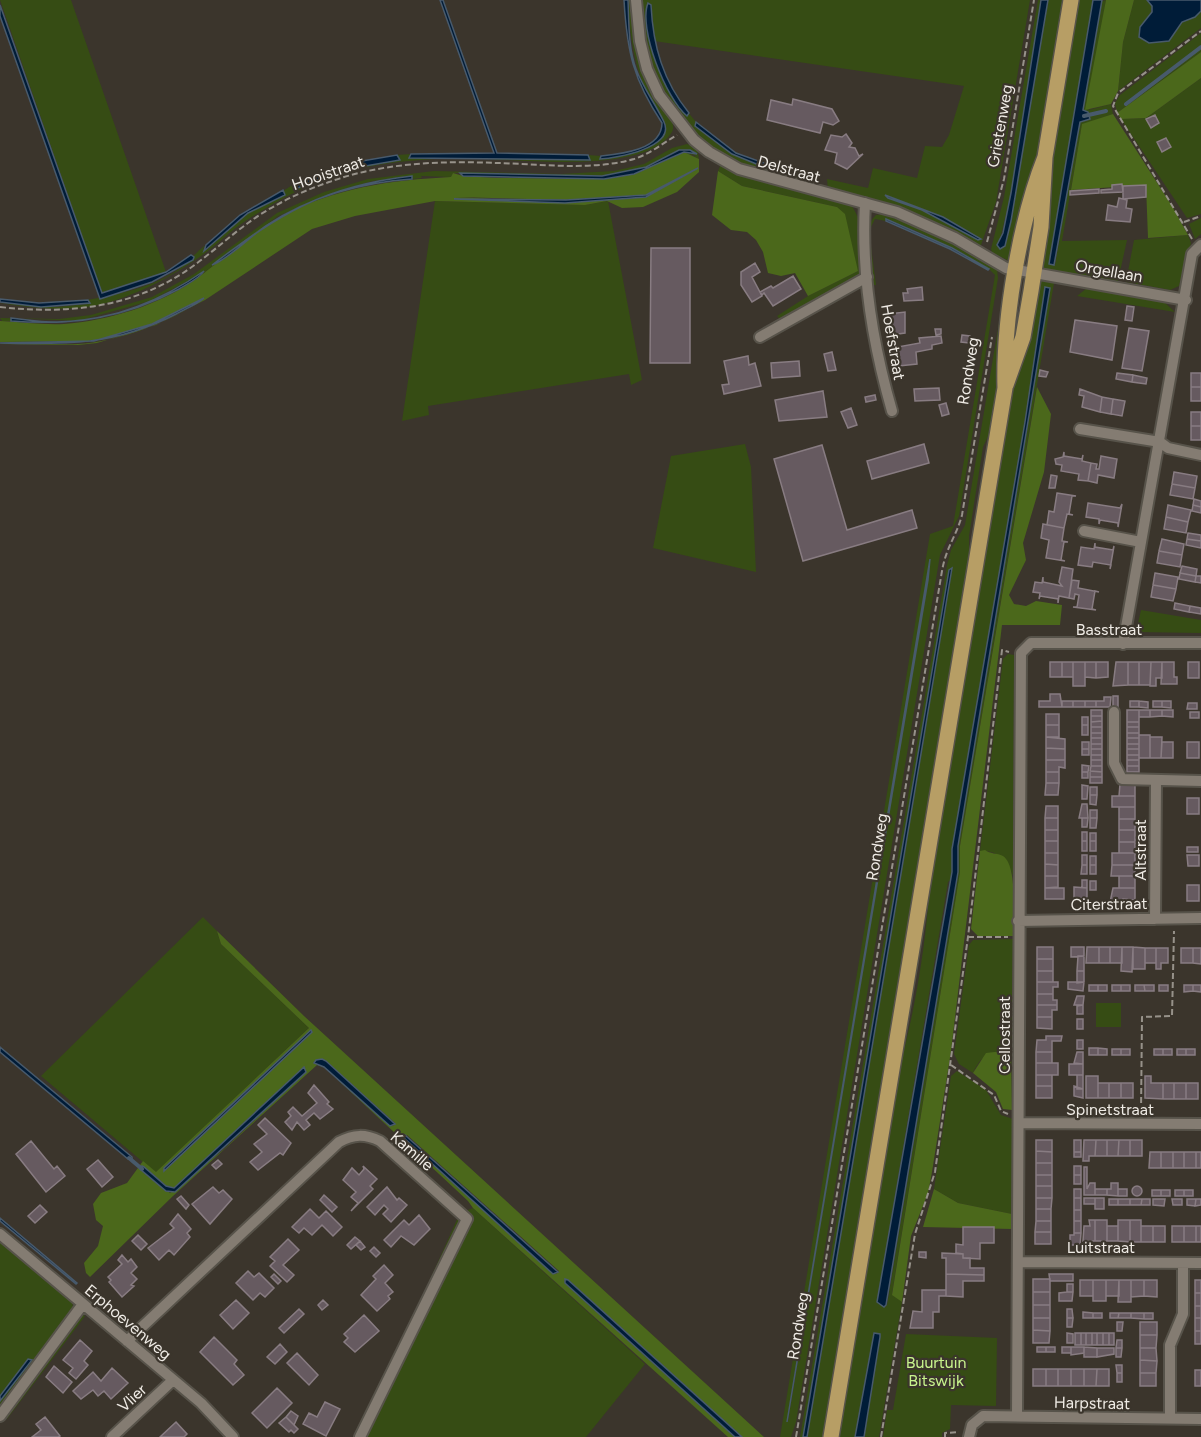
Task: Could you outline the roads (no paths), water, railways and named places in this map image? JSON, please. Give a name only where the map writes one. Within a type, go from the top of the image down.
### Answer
[{"type":"main road","points":[[831,1437],[1005,388],[1023,337],[1025,272],[1042,216],[1045,157],[1071,0]]},
{"type":"street","name":"Delstraat","points":[[636,0],[640,41],[647,69],[659,95],[685,130],[709,152],[739,170],[865,203],[926,224],[1006,268],[1025,272]]},
{"type":"street","name":"Hoefstraat","points":[[865,203],[867,277],[880,368],[892,411]]},
{"type":"street","points":[[1123,644],[1186,300],[1192,254],[1199,246]]},
{"type":"street","name":"Orgellaan","points":[[1025,272],[1186,300]]},
{"type":"street","points":[[760,337],[867,277]]},
{"type":"street","points":[[1080,429],[1160,442],[1168,448],[1201,455]]},
{"type":"street","points":[[1084,531],[1141,542]]},
{"type":"street","name":"Basstraat","points":[[1021,653],[1031,644],[1201,644]]},
{"type":"street","name":"Cellostraat","points":[[1017,1416],[1021,653]]},
{"type":"street","points":[[1114,712],[1114,763],[1122,779],[1201,782]]},
{"type":"street","name":"Altstraat","points":[[1155,919],[1156,781]]},
{"type":"street","name":"Citerstraat","points":[[1018,921],[1201,918]]},
{"type":"street","name":"Spinetstraat","points":[[1019,1119],[1201,1124]]},
{"type":"street","name":"Kamille","points":[[127,1341],[339,1143],[354,1136],[370,1137],[380,1141],[467,1219],[360,1437]]},
{"type":"street","name":"Erphoevenweg","points":[[0,1234],[219,1420],[233,1437]]},
{"type":"street","name":"Luitstraat","points":[[1018,1262],[1201,1263]]},
{"type":"street","points":[[1170,1419],[1170,1345],[1183,1314],[1183,1263]]},
{"type":"street","points":[[0,1416],[83,1304]]},
{"type":"street","name":"Vlier","points":[[112,1437],[173,1380]]},
{"type":"street","name":"Harpstraat","points":[[969,1434],[972,1425],[983,1416],[1201,1419]]},
{"type":"water","points":[[440,0],[443,0],[497,153],[588,155],[590,160],[409,158],[411,154],[494,153]]},
{"type":"water","points":[[624,0],[628,0],[633,61],[642,83],[664,122],[665,131],[661,139],[642,150],[600,159],[601,156],[629,152],[648,145],[660,132],[662,123],[644,93],[633,64],[627,35]]},
{"type":"water","points":[[1041,0],[1048,0],[1011,221],[1005,246],[1000,249],[997,245],[1003,233],[1011,193]]},
{"type":"water","points":[[1093,0],[1102,0],[1083,110],[1088,112],[1090,119],[1080,122],[1054,265],[1049,264]]},
{"type":"water","points":[[1147,0],[1201,0],[1201,11],[1195,17],[1182,22],[1169,41],[1149,43],[1139,37],[1140,27],[1152,12],[1152,6]]},
{"type":"water","points":[[648,3],[651,5],[654,35],[661,62],[672,88],[689,113],[687,116],[671,95],[650,45],[646,14]]},
{"type":"water","points":[[0,5],[102,293],[166,272],[191,255],[194,257],[193,260],[152,282],[100,299],[0,16]]},
{"type":"water","points":[[696,122],[736,153],[781,169],[776,172],[732,154],[695,126]]},
{"type":"water","points":[[679,150],[690,150],[697,154],[684,152],[634,174],[604,179],[463,176],[460,173],[602,176],[646,167]]},
{"type":"water","points":[[397,155],[400,160],[348,169],[295,189],[299,181],[356,162]]},
{"type":"water","points":[[698,168],[646,197],[565,203],[454,199],[566,200],[646,195]]},
{"type":"water","points":[[412,176],[412,179],[356,187],[319,199],[353,187]]},
{"type":"water","points":[[283,190],[285,195],[248,213],[204,251],[206,245],[240,215]]},
{"type":"water","points":[[885,195],[943,217],[981,239],[978,240],[922,210]]},
{"type":"water","points":[[319,199],[282,217],[256,233],[283,215]]},
{"type":"water","points":[[886,219],[952,248],[989,269],[886,221]]},
{"type":"water","points":[[256,233],[218,263],[212,265],[237,247]]},
{"type":"water","points":[[204,271],[179,289],[118,313],[172,291]]},
{"type":"water","points":[[1045,287],[1050,288],[958,846],[958,872],[884,1307],[877,1302],[952,872],[952,849],[1025,422]]},
{"type":"water","points":[[204,298],[154,324],[132,332],[100,339],[152,324]]},
{"type":"water","points":[[0,299],[39,303],[88,300],[90,303],[41,307],[0,302]]},
{"type":"water","points":[[11,318],[36,321],[55,322],[11,321]]},
{"type":"water","points":[[87,341],[47,344],[0,343]]},
{"type":"water","points":[[930,559],[928,580],[787,1422]]},
{"type":"water","points":[[952,568],[807,1437],[803,1437],[949,570]]},
{"type":"water","points":[[311,1030],[312,1032],[164,1171],[164,1168]]},
{"type":"water","points":[[0,1047],[132,1159],[128,1159],[0,1052]]},
{"type":"water","points":[[322,1059],[395,1124],[390,1126],[324,1067],[314,1063]]},
{"type":"water","points":[[304,1067],[306,1072],[175,1192],[166,1191],[140,1169],[144,1167],[166,1186],[174,1188]]},
{"type":"water","points":[[405,1135],[558,1272],[553,1274],[404,1138]]},
{"type":"water","points":[[0,1218],[77,1283],[0,1221]]},
{"type":"water","points":[[565,1279],[742,1437],[735,1437],[565,1283]]},
{"type":"water","points":[[874,1333],[880,1334],[880,1337],[864,1437],[855,1437]]},
{"type":"water","points":[[28,1359],[32,1360],[0,1401],[0,1396]]},
{"type":"waterway","points":[[1126,104],[1201,47]]},
{"type":"waterway","points":[[1084,116],[1106,111]]},
{"type":"waterway","points":[[129,1158],[142,1169]]},
{"type":"park label","name":"Buurtuin Bitswijk","points":[[936,1371]]}]
